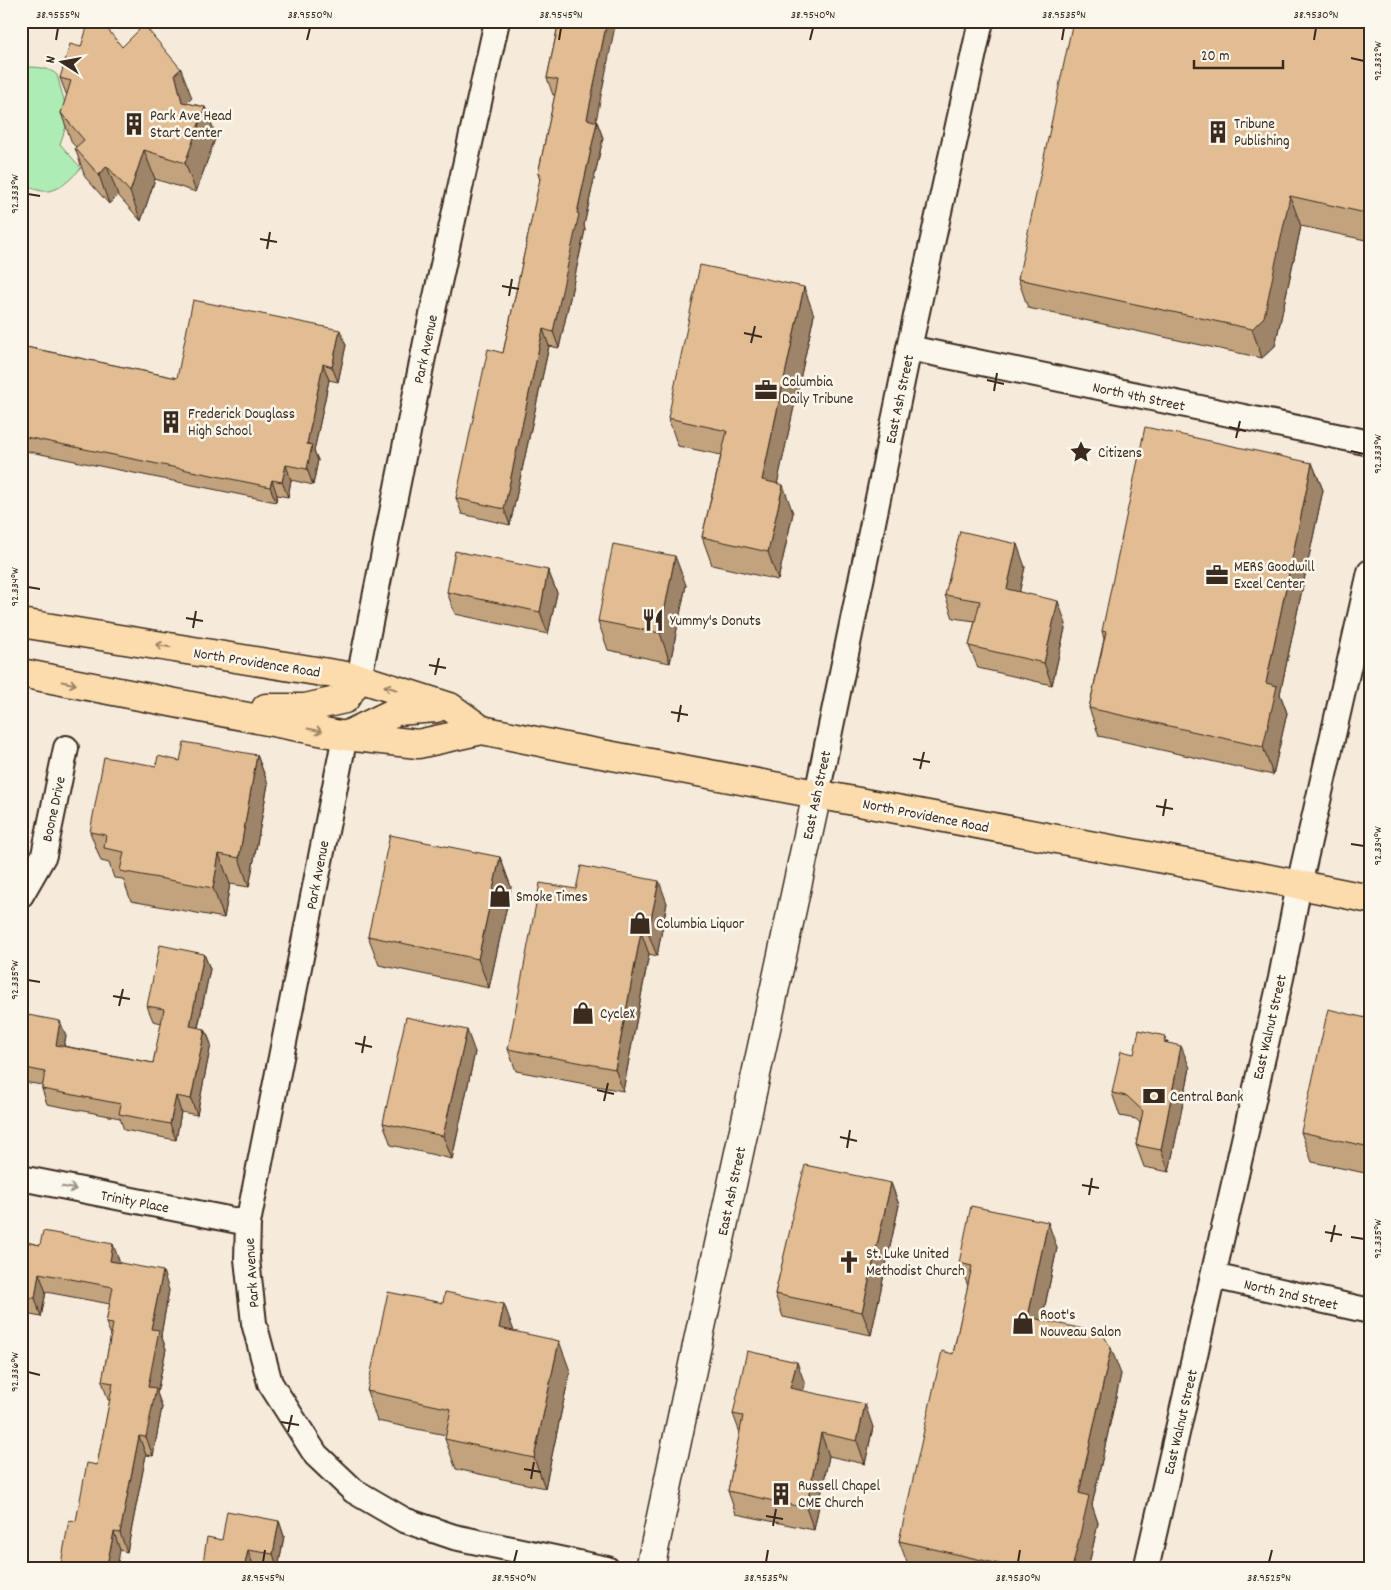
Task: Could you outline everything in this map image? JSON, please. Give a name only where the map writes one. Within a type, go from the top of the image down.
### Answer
[{"type":"main road","name":"North Providence Road","points":[[21,623],[359,678],[450,707],[482,730]]},
{"type":"main road","name":"North Providence Road","points":[[21,674],[345,736],[418,744],[482,730],[1370,899]]},
{"type":"main road","points":[[197,707],[305,708],[345,699],[359,678]]},
{"type":"main road","points":[[345,736],[397,711],[450,707]]},
{"type":"street","name":"Park Avenue","points":[[359,678],[426,342],[497,21]]},
{"type":"street","name":"East Ash Street","points":[[650,1569],[817,794],[909,348],[981,21]]},
{"type":"street","name":"North 4th Street","points":[[909,348],[1370,444]]},
{"type":"street","name":"East Walnut Street","points":[[1146,1569],[1281,978],[1299,885],[1370,572]]},
{"type":"street","name":"Park Avenue","points":[[345,736],[248,1223],[247,1259],[254,1322],[270,1383],[316,1455],[354,1491],[404,1520],[454,1537],[607,1569]]},
{"type":"street","name":"Boone Drive","points":[[21,895],[44,856],[66,748]]},
{"type":"street","name":"Trinity Place","points":[[21,1178],[248,1223]]},
{"type":"street","name":"North 2nd Street","points":[[1213,1276],[1370,1312]]},
{"type":"green space","points":[[28,67],[47,69],[57,75],[69,118],[60,144],[81,168],[61,187],[54,190],[39,190],[21,181],[21,72]]},
{"type":"building","name":"Park Ave Head Start Center","points":[[89,21],[101,21],[122,47],[144,25],[181,69],[175,74],[182,102],[205,107],[185,163],[144,150],[130,192],[107,166],[99,175],[75,148],[84,140],[61,113],[71,81],[60,78],[70,44],[81,47]]},
{"type":"building","points":[[559,21],[607,21],[587,119],[597,122],[553,332],[543,329],[504,509],[456,498],[488,349],[503,353],[541,174],[538,174],[558,80],[547,78]]},
{"type":"building","name":"Tribune Publishing","points":[[1073,21],[1370,21],[1370,214],[1290,196],[1264,317],[1252,329],[1018,279]]},
{"type":"building","points":[[700,265],[804,287],[762,480],[783,485],[768,552],[702,537],[727,431],[668,418]]},
{"type":"building","name":"Frederick Douglass High School","points":[[193,300],[340,330],[332,367],[323,364],[307,444],[312,445],[307,469],[286,465],[282,482],[272,480],[270,487],[21,436],[21,346],[177,378]]},
{"type":"building","name":"MERS Goodwill Excel Center","points":[[1145,427],[1312,463],[1266,683],[1277,686],[1263,747],[1089,708],[1106,632],[1102,631]]},
{"type":"building","points":[[960,531],[1017,544],[1007,589],[1058,601],[1044,663],[969,646],[980,601],[945,595]]},
{"type":"building","points":[[613,544],[675,556],[660,633],[598,621]]},
{"type":"building","points":[[455,551],[548,570],[540,612],[447,592]]},
{"type":"building","points":[[184,742],[257,755],[239,858],[219,854],[213,888],[120,871],[124,852],[104,848],[106,835],[90,832],[104,757],[156,766],[158,756],[180,761]]},
{"type":"building","points":[[390,835],[500,857],[478,959],[368,936]]},
{"type":"building","name":"CycleX","points":[[581,866],[659,881],[648,933],[641,932],[615,1069],[508,1049],[540,883],[576,889]]},
{"type":"building","points":[[160,945],[204,954],[190,1026],[205,1029],[191,1099],[176,1096],[170,1124],[119,1114],[121,1104],[42,1089],[45,1072],[21,1067],[21,1050],[28,1015],[60,1021],[56,1045],[153,1063],[164,1009],[147,1006]]},
{"type":"building","points":[[1328,1009],[1370,1019],[1370,1147],[1301,1132]]},
{"type":"building","points":[[406,1017],[467,1030],[443,1136],[383,1123]]},
{"type":"building","points":[[1139,1030],[1165,1036],[1164,1042],[1181,1046],[1161,1150],[1136,1145],[1143,1111],[1127,1096],[1112,1093],[1121,1051],[1134,1054]]},
{"type":"building","name":"St. Luke United Methodist Church","points":[[805,1165],[891,1183],[862,1312],[775,1294]]},
{"type":"building","points":[[971,1206],[1048,1222],[1028,1317],[1102,1333],[1111,1348],[1079,1493],[1089,1496],[1072,1569],[1021,1569],[899,1541],[942,1351],[953,1354],[972,1266],[959,1263]]},
{"type":"building","points":[[43,1231],[113,1244],[110,1261],[163,1271],[151,1329],[159,1330],[148,1387],[156,1388],[146,1437],[139,1436],[120,1533],[114,1532],[106,1569],[60,1569],[69,1520],[76,1521],[87,1463],[97,1465],[113,1383],[102,1381],[113,1324],[106,1323],[113,1287],[39,1273],[35,1298],[21,1296],[21,1241],[40,1245]]},
{"type":"building","points":[[388,1292],[443,1303],[445,1292],[504,1304],[499,1328],[559,1341],[534,1458],[445,1439],[451,1409],[367,1391]]},
{"type":"building","points":[[747,1351],[797,1362],[790,1388],[865,1404],[857,1441],[821,1433],[806,1508],[728,1491],[743,1416],[733,1414]]},
{"type":"building","points":[[227,1511],[279,1521],[273,1554],[248,1550],[244,1569],[202,1569],[207,1537],[222,1540]]},
{"type":"place","name":"Park Ave Head Start Center","points":[[134,124]]},
{"type":"place","name":"Tribune Publishing","points":[[1218,132]]},
{"type":"place","name":"Columbia Daily Tribune","points":[[766,390]]},
{"type":"place","name":"Frederick Douglass High School","points":[[171,422]]},
{"type":"place","name":"Citizens","points":[[1081,452]]},
{"type":"place","name":"MERS Goodwill Excel Center","points":[[1217,575]]},
{"type":"place","name":"Yummy's Donuts","points":[[653,620]]},
{"type":"place","name":"Smoke Times","points":[[500,896]]},
{"type":"place","name":"Columbia Liquor","points":[[640,923]]},
{"type":"place","name":"CycleX","points":[[583,1013]]},
{"type":"place","name":"Central Bank","points":[[1154,1096]]},
{"type":"place","name":"St. Luke United Methodist Church","points":[[849,1262]]},
{"type":"place","name":"Root's Nouveau Salon","points":[[1023,1323]]},
{"type":"place","name":"Russell Chapel CME Church","points":[[781,1494]]}]
